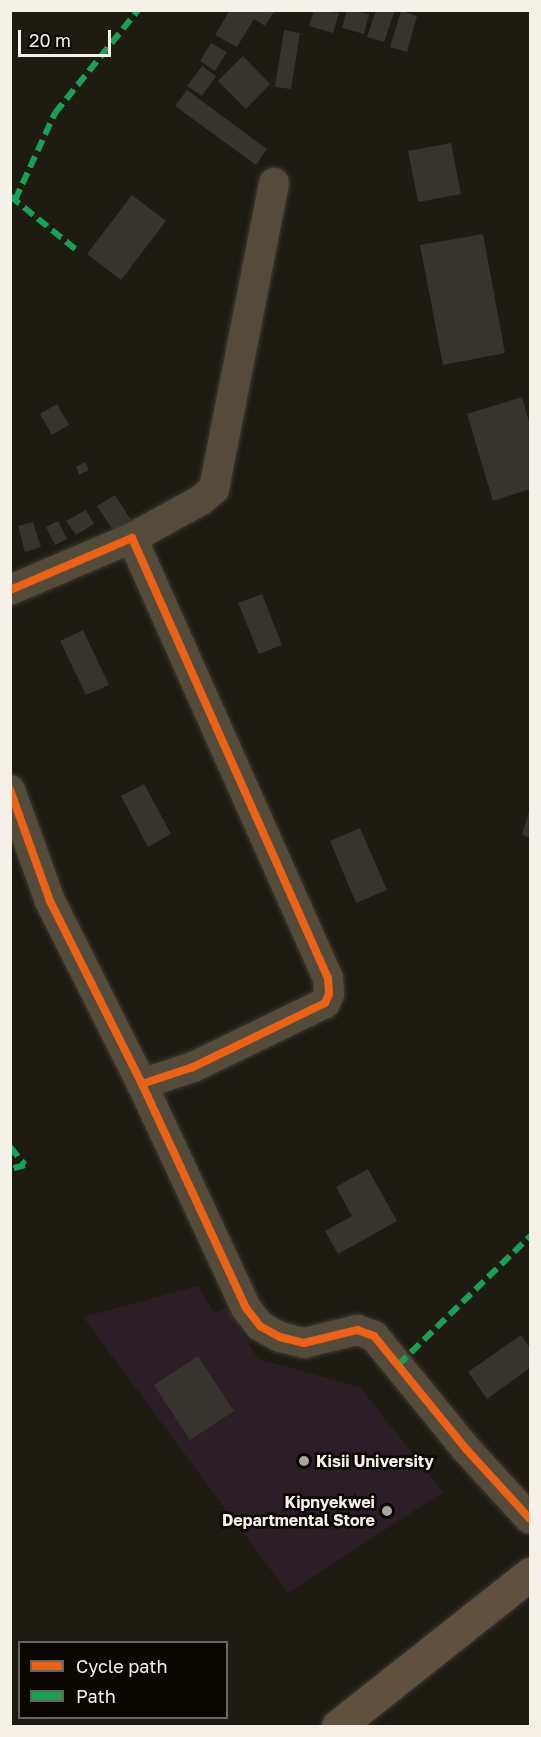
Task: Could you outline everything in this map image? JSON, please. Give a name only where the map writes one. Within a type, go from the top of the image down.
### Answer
[{"type":"main road","points":[[338,1726],[531,1574]]},
{"type":"street","points":[[10,590],[132,538],[201,500],[214,489],[274,183]]},
{"type":"street","points":[[132,538],[328,978],[329,994],[325,1003],[193,1067],[142,1084]]},
{"type":"street","points":[[10,790],[50,901],[142,1084],[246,1308],[260,1326],[280,1337],[304,1343],[357,1330],[374,1336],[467,1450],[531,1519]]},
{"type":"shaded area","name":"Kisii University","points":[[198,1286],[214,1313],[227,1307],[258,1359],[360,1387],[443,1492],[288,1593],[83,1317]]},
{"type":"building","points":[[230,10],[275,10],[265,26],[254,19],[237,47],[215,35]]},
{"type":"building","points":[[314,10],[339,13],[333,33],[309,26]]},
{"type":"building","points":[[347,10],[369,14],[364,34],[342,28]]},
{"type":"building","points":[[376,10],[395,10],[384,42],[367,37]]},
{"type":"building","points":[[401,11],[417,16],[407,52],[390,47]]},
{"type":"building","points":[[284,30],[300,33],[291,89],[275,87]]},
{"type":"building","points":[[211,43],[227,52],[215,71],[200,61]]},
{"type":"building","points":[[243,56],[270,84],[246,109],[218,81]]},
{"type":"building","points":[[202,66],[216,76],[202,96],[187,86]]},
{"type":"building","points":[[187,90],[267,149],[256,165],[175,106]]},
{"type":"building","points":[[451,143],[461,194],[418,202],[408,151]]},
{"type":"building","points":[[132,195],[166,221],[121,280],[87,254]]},
{"type":"building","points":[[483,234],[505,353],[443,365],[420,245]]},
{"type":"building","points":[[522,397],[530,425],[530,489],[493,501],[467,414]]},
{"type":"building","points":[[57,404],[69,425],[52,435],[40,414]]},
{"type":"building","points":[[85,462],[89,470],[79,475],[76,467]]},
{"type":"building","points":[[115,495],[131,520],[114,532],[97,506]]},
{"type":"building","points":[[86,510],[94,524],[76,535],[66,521]]},
{"type":"building","points":[[58,521],[67,539],[55,545],[46,527]]},
{"type":"building","points":[[33,522],[41,547],[25,552],[18,526]]},
{"type":"building","points":[[262,594],[282,645],[259,654],[238,603]]},
{"type":"building","points":[[83,630],[109,685],[86,695],[60,641]]},
{"type":"building","points":[[144,784],[171,834],[148,847],[121,796]]},
{"type":"building","points":[[530,808],[530,838],[522,835]]},
{"type":"building","points":[[360,828],[387,890],[356,903],[330,841]]},
{"type":"building","points":[[368,1169],[397,1221],[338,1254],[325,1231],[352,1216],[336,1187]]},
{"type":"building","points":[[521,1335],[530,1348],[530,1368],[487,1399],[468,1372]]},
{"type":"building","points":[[198,1356],[234,1411],[190,1440],[154,1385]]},
{"type":"marked path","points":[[15,200],[55,113],[138,10]]},
{"type":"marked path","points":[[10,196],[79,252]]},
{"type":"marked path","points":[[10,1147],[25,1165],[10,1169]]},
{"type":"marked path","points":[[398,1365],[530,1236]]},
{"type":"cycle path","points":[[10,590],[132,538],[328,978],[329,994],[325,1003],[193,1067],[142,1084],[50,901],[10,790]]},
{"type":"cycle path","points":[[142,1084],[246,1308],[260,1326],[280,1337],[304,1343],[357,1330],[374,1336],[467,1450],[530,1519]]},
{"type":"place","name":"Kisii University","points":[[304,1461]]},
{"type":"place","name":"Kipnyekwei Departmental Store","points":[[387,1511]]}]
